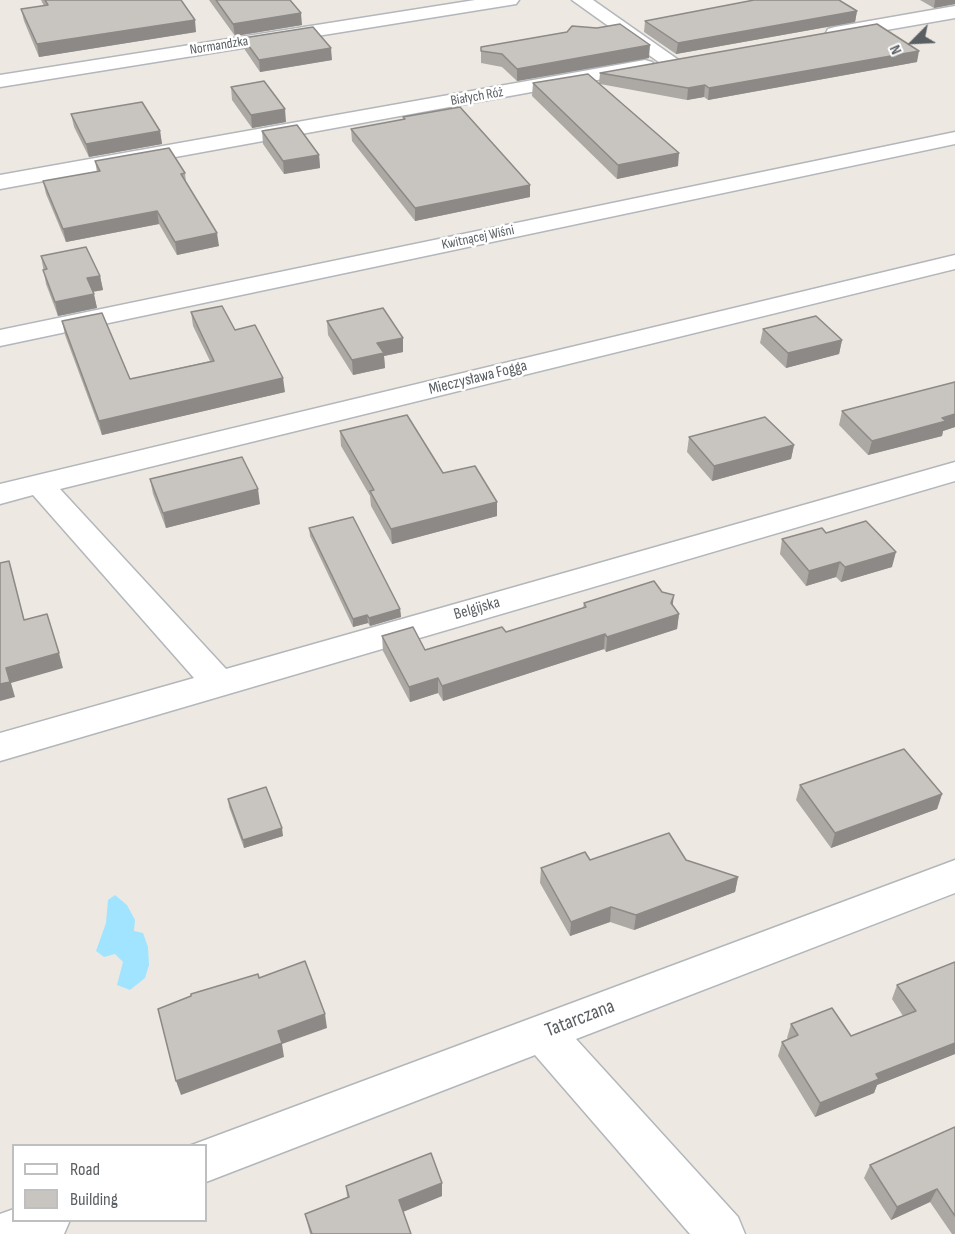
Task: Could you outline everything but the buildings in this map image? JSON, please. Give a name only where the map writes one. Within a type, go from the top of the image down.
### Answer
[{"type":"street","name":"Normandzka","points":[[0,81],[510,0]]},
{"type":"street","points":[[581,0],[670,61]]},
{"type":"street","points":[[818,36],[955,12]]},
{"type":"street","name":"Białych Róż","points":[[0,182],[693,57]]},
{"type":"street","name":"Kwitnącej Wiśni","points":[[0,338],[955,138]]},
{"type":"street","name":"Mieczysława Fogga","points":[[0,494],[955,262]]},
{"type":"street","name":"Belgijska","points":[[0,747],[955,471]]},
{"type":"street","points":[[40,485],[220,684]]},
{"type":"street","name":"Tatarczana","points":[[207,1160],[955,876]]},
{"type":"street","points":[[543,1033],[721,1234]]},
{"type":"street","points":[[10,1234],[43,1222]]},
{"type":"water","points":[[115,895],[127,905],[135,920],[134,931],[143,933],[148,947],[149,965],[145,978],[130,990],[117,985],[123,962],[115,954],[104,957],[96,951],[106,923],[108,900]]}]
